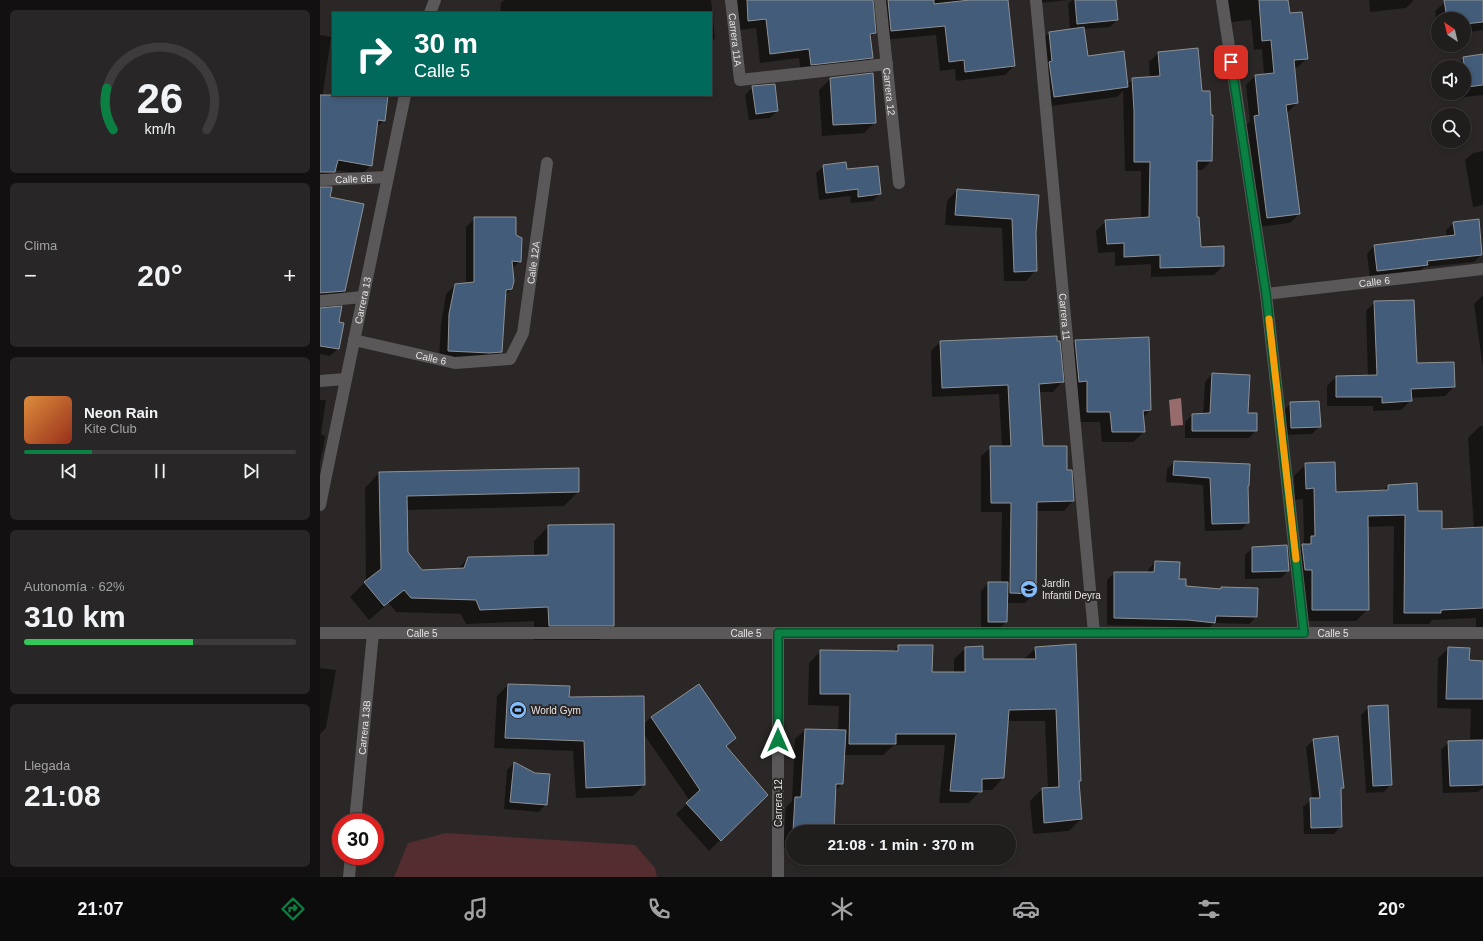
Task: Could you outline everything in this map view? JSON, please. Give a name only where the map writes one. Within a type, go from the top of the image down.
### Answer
[{"type":"street","points":[[430,12],[435,0]]},
{"type":"street","name":"Carrera 11A","points":[[732,0],[740,80],[886,64]]},
{"type":"street","name":"Carrera 12","points":[[880,0],[899,182]]},
{"type":"street","name":"Carrera 11","points":[[1036,0],[1094,633]]},
{"type":"street","points":[[1222,0],[1266,294],[1304,633]]},
{"type":"street","name":"Carrera 13","points":[[320,505],[405,96]]},
{"type":"street","name":"Calle 12A","points":[[510,359],[523,333],[548,163]]},
{"type":"street","name":"Calle 6B","points":[[320,180],[388,177]]},
{"type":"street","name":"Calle 6","points":[[1266,294],[1483,269]]},
{"type":"street","points":[[320,301],[363,297]]},
{"type":"street","name":"Calle 6","points":[[354,340],[455,363],[510,359]]},
{"type":"street","points":[[320,381],[346,379]]},
{"type":"street","name":"Calle 5","points":[[320,633],[1483,633]]},
{"type":"street","name":"Carrera 13B","points":[[356,813],[373,633]]},
{"type":"street","name":"Carrera 12","points":[[778,633],[778,877]]},
{"type":"street","points":[[349,877],[350,865]]},
{"type":"shaded area","points":[[1181,398],[1183,425],[1171,426],[1169,400]]},
{"type":"shaded area","points":[[446,833],[635,845],[655,868],[657,877],[394,877],[408,843]]},
{"type":"building","points":[[747,0],[873,0],[876,33],[870,34],[873,58],[811,65],[809,49],[770,54],[766,19],[748,21]]},
{"type":"building","points":[[888,0],[934,0],[934,4],[970,0],[1008,0],[1015,66],[965,72],[964,60],[949,62],[945,26],[891,31]]},
{"type":"building","points":[[1075,0],[1116,0],[1118,20],[1077,24]]},
{"type":"building","points":[[1259,0],[1288,0],[1290,13],[1302,12],[1308,59],[1294,60],[1298,103],[1286,105],[1300,214],[1267,218],[1254,116],[1259,115],[1255,75],[1274,73],[1271,40],[1262,41]]},
{"type":"building","points":[[1444,0],[1483,0],[1483,22],[1471,23],[1471,12],[1446,12]]},
{"type":"building","points":[[1084,27],[1088,56],[1124,51],[1128,87],[1054,97],[1049,62],[1052,61],[1049,32]]},
{"type":"building","points":[[1198,48],[1202,91],[1210,91],[1211,115],[1213,115],[1212,161],[1197,161],[1197,217],[1199,217],[1201,247],[1224,246],[1224,266],[1160,268],[1160,255],[1124,257],[1124,243],[1107,244],[1105,220],[1149,217],[1150,162],[1134,162],[1134,111],[1132,78],[1160,76],[1158,52]]},
{"type":"building","points":[[1483,54],[1483,85],[1471,86],[1471,60],[1463,60],[1463,57]]},
{"type":"building","points":[[873,73],[876,123],[833,125],[830,78]]},
{"type":"building","points":[[775,84],[778,111],[756,114],[752,86]]},
{"type":"building","points":[[320,95],[388,96],[385,121],[378,120],[372,166],[338,160],[335,172],[320,172]]},
{"type":"building","points":[[846,162],[847,169],[878,166],[881,194],[858,197],[858,189],[826,193],[823,165]]},
{"type":"building","points":[[320,187],[332,187],[330,197],[364,204],[345,291],[320,293]]},
{"type":"building","points":[[957,189],[1039,195],[1036,233],[1037,271],[1014,272],[1012,219],[955,215]]},
{"type":"building","points":[[474,217],[516,217],[516,235],[522,238],[521,262],[512,261],[514,281],[512,289],[506,290],[502,352],[490,353],[448,351],[449,314],[455,284],[474,282]]},
{"type":"building","points":[[1479,219],[1482,255],[1427,261],[1428,265],[1377,271],[1374,245],[1455,235],[1453,222]]},
{"type":"building","points":[[1414,300],[1417,363],[1454,362],[1455,387],[1411,389],[1412,401],[1382,403],[1382,397],[1336,397],[1336,376],[1377,375],[1374,301]]},
{"type":"building","points":[[342,306],[339,322],[344,323],[339,349],[320,346],[320,308]]},
{"type":"building","points":[[1057,336],[1057,341],[1060,341],[1064,382],[1039,384],[1043,446],[1067,446],[1067,470],[1072,470],[1074,501],[1037,502],[1036,594],[1010,593],[1011,503],[991,503],[990,446],[1011,446],[1008,385],[942,388],[940,341]]},
{"type":"building","points":[[1149,337],[1151,410],[1143,411],[1145,432],[1112,432],[1110,412],[1087,412],[1087,381],[1079,382],[1075,340]]},
{"type":"building","points":[[1212,373],[1250,375],[1248,413],[1257,413],[1257,431],[1192,431],[1192,414],[1210,413]]},
{"type":"building","points":[[1319,401],[1321,427],[1291,428],[1290,402]]},
{"type":"building","points":[[1174,461],[1250,464],[1248,486],[1249,523],[1212,524],[1210,478],[1173,475]]},
{"type":"building","points":[[1335,462],[1336,492],[1388,490],[1388,485],[1417,483],[1418,511],[1442,511],[1442,529],[1483,527],[1483,608],[1441,610],[1441,613],[1404,613],[1405,515],[1368,516],[1369,610],[1312,610],[1312,570],[1305,570],[1302,544],[1311,544],[1311,536],[1315,536],[1314,488],[1306,489],[1305,463]]},
{"type":"building","points":[[579,468],[579,492],[407,496],[408,552],[422,570],[464,568],[468,557],[548,555],[548,525],[614,524],[614,626],[549,626],[548,607],[480,610],[476,600],[411,598],[404,590],[384,606],[364,582],[381,569],[379,472]]},
{"type":"building","points":[[1287,545],[1289,571],[1252,572],[1252,547]]},
{"type":"building","points":[[1155,561],[1180,562],[1179,579],[1186,579],[1186,586],[1221,589],[1221,587],[1258,588],[1257,617],[1216,616],[1215,623],[1188,620],[1114,618],[1114,572],[1154,572]]},
{"type":"building","points":[[988,582],[1008,582],[1007,622],[988,622]]},
{"type":"building","points":[[1076,644],[1081,781],[1079,781],[1082,819],[1044,823],[1042,788],[1059,787],[1056,709],[1009,710],[1004,778],[982,779],[982,792],[950,791],[956,734],[896,734],[896,744],[849,744],[850,694],[820,694],[820,650],[898,651],[898,645],[933,645],[932,672],[965,672],[965,647],[983,646],[983,659],[1036,659],[1035,647]]},
{"type":"building","points":[[1448,647],[1470,648],[1469,660],[1483,661],[1483,699],[1446,699]]},
{"type":"building","points":[[508,684],[570,686],[569,697],[644,696],[645,785],[586,788],[584,741],[505,738]]},
{"type":"building","points":[[699,684],[736,738],[726,746],[768,795],[721,841],[686,803],[700,790],[651,717]]},
{"type":"building","points":[[1388,705],[1392,785],[1373,786],[1368,706]]},
{"type":"building","points":[[805,729],[846,730],[843,784],[836,784],[834,825],[793,825],[795,797],[801,797]]},
{"type":"building","points":[[1338,736],[1344,788],[1341,788],[1342,827],[1311,828],[1310,798],[1320,798],[1313,739]]},
{"type":"building","points":[[1483,740],[1483,785],[1450,786],[1448,741]]},
{"type":"building","points":[[514,762],[535,773],[550,774],[547,805],[510,802]]},
{"type":"slow traffic","points":[[1269,319],[1296,559]]},
{"type":"place","name":"Jardín Infantil Deyra","points":[[1029,589]]},
{"type":"place","name":"World Gym","points":[[518,710]]},
{"type":"route","points":[[778,740],[778,633],[1304,633],[1266,294],[1231,62]]}]
